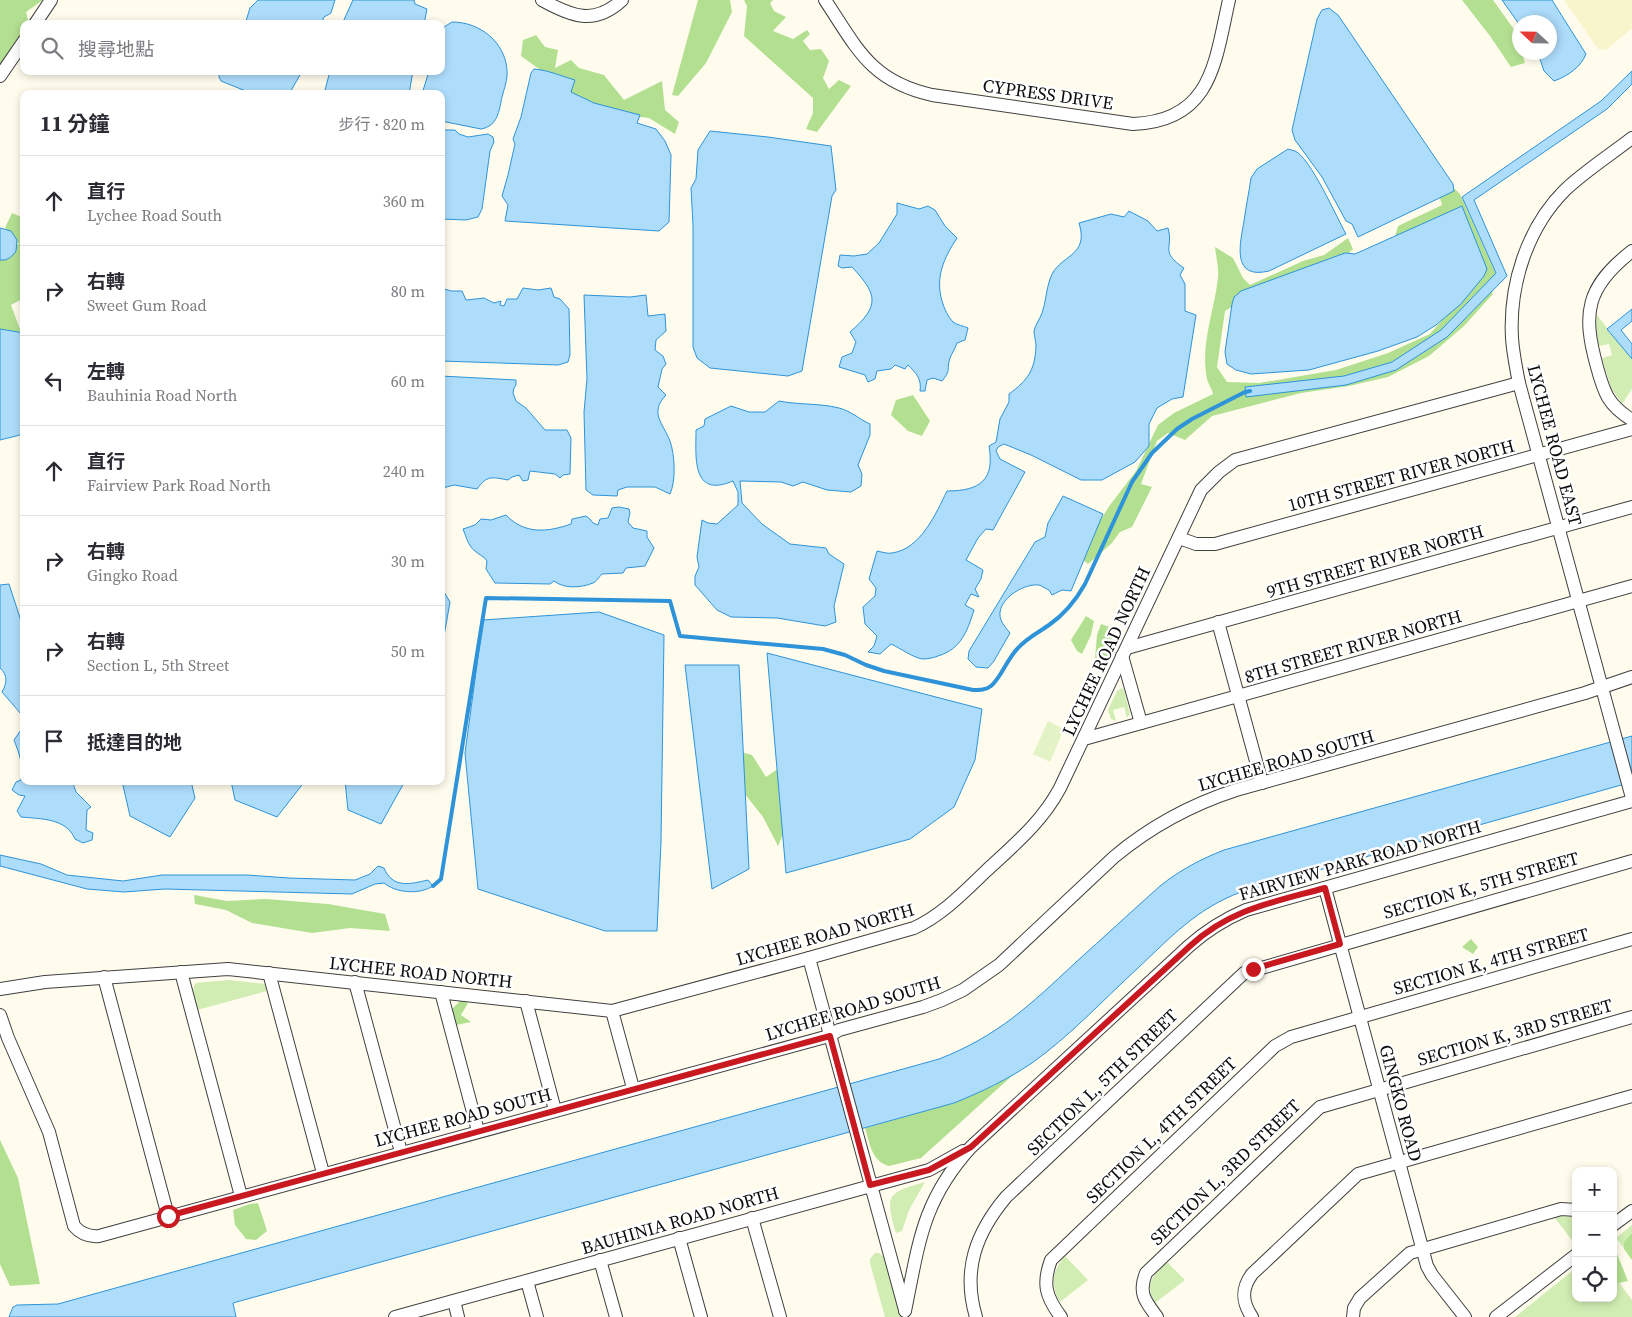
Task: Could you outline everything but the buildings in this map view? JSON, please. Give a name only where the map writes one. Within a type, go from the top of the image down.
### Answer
[{"type":"street","points":[[38,20],[51,0]]},
{"type":"street","points":[[542,0],[564,12],[583,16],[601,14],[610,10],[622,0]]},
{"type":"street","name":"CYPRESS DRIVE","points":[[825,0],[864,59],[881,74],[904,87],[932,95],[1133,124],[1157,121],[1180,112],[1193,102],[1204,89],[1212,74],[1229,0]]},
{"type":"street","points":[[0,76],[20,46]]},
{"type":"street","name":"LYCHEE ROAD EAST","points":[[1632,138],[1566,190],[1543,218],[1526,250],[1515,285],[1511,321],[1519,383],[1632,799]]},
{"type":"street","points":[[1632,252],[1611,269],[1597,290],[1589,314],[1590,340],[1604,392],[1613,406],[1632,420]]},
{"type":"street","name":"LYCHEE ROAD NORTH","points":[[0,989],[45,982],[228,969],[612,1010],[914,928],[948,907],[1038,821],[1054,800],[1201,490],[1219,472],[1235,460],[1519,383]]},
{"type":"street","name":"10TH STREET RIVER NORTH","points":[[1179,538],[1196,544],[1215,544],[1632,429]]},
{"type":"street","name":"9TH STREET RIVER NORTH","points":[[1124,652],[1218,622],[1632,508]]},
{"type":"street","name":"8TH STREET RIVER NORTH","points":[[1084,739],[1632,586]]},
{"type":"street","points":[[1218,622],[1262,783]]},
{"type":"street","points":[[1124,652],[1140,723]]},
{"type":"street","name":"LYCHEE ROAD SOUTH","points":[[0,1015],[8,1038],[49,1132],[74,1226],[82,1233],[93,1237],[99,1236],[633,1088],[830,1036],[839,1030],[930,1005],[963,990],[999,965],[1114,857],[1151,829],[1199,803],[1236,790],[1632,677]]},
{"type":"street","name":"FAIRVIEW PARK ROAD NORTH","points":[[971,1147],[1190,946],[1222,921],[1246,910],[1632,799]]},
{"type":"street","name":"SECTION K, 5TH STREET","points":[[1340,944],[1632,860]]},
{"type":"street","name":"GINGKO ROAD","points":[[1325,888],[1427,1266],[1465,1317]]},
{"type":"street","name":"SECTION K, 4TH STREET","points":[[1360,1017],[1632,939]]},
{"type":"street","name":"SECTION L, 5TH STREET","points":[[976,1317],[970,1282],[973,1259],[991,1215],[1006,1197],[1236,978],[1253,969],[1340,944]]},
{"type":"street","points":[[808,958],[906,1314]]},
{"type":"street","points":[[181,972],[241,1196]]},
{"type":"street","points":[[269,973],[323,1174]]},
{"type":"street","points":[[104,977],[168,1216]]},
{"type":"street","points":[[355,982],[401,1152]]},
{"type":"street","points":[[441,992],[478,1131]]},
{"type":"street","points":[[526,1001],[556,1110]]},
{"type":"street","points":[[612,1010],[633,1088]]},
{"type":"street","name":"SECTION L, 4TH STREET","points":[[1061,1317],[1048,1298],[1045,1286],[1046,1272],[1060,1250],[1275,1046],[1291,1037],[1360,1017]]},
{"type":"street","name":"SECTION K, 3RD STREET","points":[[1380,1090],[1632,1017]]},
{"type":"street","name":"SECTION L, 3RD STREET","points":[[1157,1317],[1144,1300],[1142,1291],[1146,1273],[1152,1266],[1320,1107],[1380,1090]]},
{"type":"street","points":[[1252,1317],[1246,1308],[1244,1290],[1252,1274],[1358,1174],[1632,1096]]},
{"type":"street","points":[[906,1314],[920,1238],[931,1205],[948,1174],[971,1147]]},
{"type":"street","name":"BAUHINIA ROAD NORTH","points":[[395,1317],[929,1170],[971,1147]]},
{"type":"street","points":[[1353,1317],[1354,1308],[1360,1298],[1404,1258],[1422,1248],[1560,1209],[1572,1210]]},
{"type":"street","points":[[1617,1222],[1632,1211]]},
{"type":"street","points":[[752,1218],[780,1317]]},
{"type":"street","points":[[679,1238],[701,1317]]},
{"type":"street","points":[[1496,1317],[1573,1257]]},
{"type":"street","points":[[600,1260],[616,1317]]},
{"type":"street","points":[[527,1281],[537,1317]]},
{"type":"street","points":[[454,1301],[458,1317]]},
{"type":"shaded area","points":[[1564,0],[1632,0],[1632,28],[1606,50],[1598,49]]},
{"type":"green space","points":[[0,0],[43,0],[26,12],[28,20],[20,20],[20,38],[10,52],[0,72]]},
{"type":"green space","points":[[698,0],[730,0],[732,12],[706,63],[678,96],[672,95]]},
{"type":"green space","points":[[744,0],[773,0],[770,3],[774,11],[786,17],[773,31],[793,39],[807,30],[810,34],[803,41],[810,50],[821,49],[829,61],[823,78],[829,89],[839,80],[851,86],[817,132],[806,129],[813,113],[813,98],[744,36],[747,6]]},
{"type":"green space","points":[[1462,0],[1493,0],[1512,27],[1512,60],[1524,60],[1525,63],[1511,67]]},
{"type":"green space","points":[[536,35],[545,47],[558,50],[555,68],[571,60],[579,68],[604,75],[624,100],[662,81],[665,110],[679,122],[675,134],[649,118],[608,113],[589,107],[521,56],[523,40]]},
{"type":"green space","points":[[1442,177],[1460,194],[1496,274],[1492,295],[1464,326],[1429,356],[1388,377],[1349,386],[1301,393],[1212,416],[1185,440],[1168,433],[1157,441],[1141,484],[1152,487],[1132,527],[1120,532],[1111,544],[1088,564],[1078,556],[1110,505],[1136,471],[1158,425],[1174,413],[1213,394],[1207,379],[1205,354],[1218,278],[1215,247],[1233,258],[1243,278],[1250,285],[1303,261],[1324,255],[1348,238],[1353,249],[1338,263],[1242,301],[1225,311],[1217,367],[1227,382],[1259,383],[1336,370],[1388,353],[1430,334],[1468,290],[1392,247],[1398,226],[1442,205],[1436,185]]},
{"type":"green space","points":[[12,213],[20,216],[20,300],[11,305],[20,329],[20,340],[0,341],[0,250],[19,244],[5,228]]},
{"type":"green space","points":[[1597,315],[1632,359],[1632,389],[1622,404],[1611,388],[1602,358],[1612,355],[1609,344],[1599,346],[1596,327]]},
{"type":"green space","points":[[913,395],[930,421],[922,436],[908,431],[891,415],[896,400]]},
{"type":"green space","points":[[1086,616],[1094,621],[1091,635],[1082,654],[1077,651],[1071,640]]},
{"type":"green space","points":[[1101,624],[1115,629],[1117,647],[1102,668],[1095,659],[1097,635]]},
{"type":"green space","points":[[1122,688],[1130,714],[1127,718],[1124,707],[1113,710],[1116,721],[1111,719],[1108,710],[1117,691]]},
{"type":"green space","points":[[1048,721],[1064,729],[1050,762],[1033,754]]},
{"type":"green space","points":[[719,746],[752,755],[766,777],[789,761],[798,800],[778,846],[763,817],[726,770]]},
{"type":"green space","points":[[194,895],[227,901],[266,899],[328,904],[385,914],[390,931],[350,928],[312,933],[252,923],[226,910],[195,904]]},
{"type":"green space","points":[[1471,939],[1478,947],[1473,954],[1462,947]]},
{"type":"green space","points":[[228,980],[265,984],[267,991],[197,1010],[193,992],[196,983]]},
{"type":"green space","points":[[461,1000],[468,1003],[461,1015],[471,1022],[451,1026],[447,1014]]},
{"type":"green space","points":[[1014,1074],[921,1158],[889,1166],[883,1164],[875,1156],[865,1128],[954,1103],[995,1085]]},
{"type":"green space","points":[[0,1140],[18,1178],[40,1284],[10,1286],[0,1264]]},
{"type":"green space","points":[[925,1182],[909,1210],[902,1231],[896,1233],[890,1203],[892,1197],[903,1189]]},
{"type":"green space","points":[[258,1203],[267,1231],[256,1240],[246,1239],[235,1225],[233,1210]]},
{"type":"green space","points":[[1562,1216],[1572,1217],[1572,1240],[1555,1218]]},
{"type":"green space","points":[[1632,1225],[1632,1259],[1617,1239],[1617,1237]]},
{"type":"green space","points":[[1632,1233],[1632,1260],[1624,1249],[1624,1242]]},
{"type":"green space","points":[[875,1253],[879,1253],[885,1258],[901,1317],[885,1317],[870,1263],[870,1259]]},
{"type":"green space","points":[[1617,1254],[1628,1281],[1617,1282]]},
{"type":"green space","points":[[1065,1256],[1088,1280],[1060,1302],[1055,1290],[1054,1278],[1057,1267]]},
{"type":"green space","points":[[1167,1262],[1185,1280],[1155,1303],[1150,1285],[1154,1276]]},
{"type":"green space","points":[[1572,1271],[1572,1302],[1617,1302],[1617,1279],[1632,1300],[1632,1317],[1515,1317]]},
{"type":"water","points":[[258,0],[335,0],[331,13],[323,20],[246,20],[250,8]]},
{"type":"water","points":[[353,0],[414,0],[415,4],[427,9],[425,20],[344,20]]},
{"type":"water","points":[[1502,0],[1552,0],[1586,54],[1584,59],[1569,74],[1554,81],[1544,71],[1540,60],[1557,60],[1557,15],[1513,15]]},
{"type":"water","points":[[1329,8],[1338,15],[1453,184],[1454,191],[1358,237],[1352,224],[1346,221],[1322,177],[1295,140],[1292,130],[1317,19],[1322,10]]},
{"type":"water","points":[[452,22],[472,26],[489,36],[502,51],[507,77],[497,117],[487,127],[481,129],[445,122],[445,90],[423,90],[428,75],[445,75],[445,26]]},
{"type":"water","points":[[534,69],[575,80],[571,92],[594,103],[640,115],[637,123],[656,129],[665,141],[671,155],[669,222],[659,231],[505,221],[508,205],[502,196],[515,144],[513,139],[521,117],[531,73]]},
{"type":"water","points":[[1632,71],[1632,84],[1607,109],[1474,200],[1507,276],[1447,337],[1396,370],[1346,385],[1246,397],[1245,387],[1344,376],[1392,362],[1441,330],[1496,273],[1462,197],[1601,101]]},
{"type":"water","points":[[219,75],[300,75],[291,90],[243,90],[221,81]]},
{"type":"water","points":[[329,75],[412,75],[410,90],[325,90]]},
{"type":"water","points":[[445,130],[455,130],[459,134],[468,137],[488,134],[493,137],[494,142],[490,151],[482,209],[478,217],[466,220],[445,219]]},
{"type":"water","points":[[710,131],[831,146],[836,190],[832,196],[802,371],[788,376],[710,368],[697,358],[693,347],[693,225],[691,188],[696,179],[698,150]]},
{"type":"water","points":[[1288,149],[1295,151],[1308,164],[1346,234],[1269,271],[1257,272],[1248,270],[1243,265],[1240,249],[1251,178],[1257,169]]},
{"type":"water","points":[[897,203],[919,209],[928,206],[935,210],[945,226],[957,238],[942,268],[940,292],[944,307],[951,320],[968,328],[965,340],[957,343],[945,377],[942,381],[933,378],[927,380],[925,391],[920,391],[919,380],[908,365],[905,369],[895,365],[891,369],[877,371],[875,379],[868,382],[865,375],[839,367],[842,357],[852,353],[856,342],[850,332],[867,315],[872,300],[867,285],[852,267],[842,268],[838,266],[840,255],[854,256],[867,254],[879,243],[897,214]]},
{"type":"water","points":[[1462,206],[1487,269],[1484,276],[1461,304],[1436,325],[1417,337],[1378,351],[1309,370],[1251,374],[1236,370],[1227,364],[1225,352],[1232,304],[1234,297],[1241,291],[1345,253],[1355,254]]},
{"type":"water","points":[[1129,211],[1148,221],[1157,231],[1168,228],[1169,250],[1172,258],[1184,268],[1180,275],[1185,284],[1185,311],[1196,315],[1183,397],[1172,399],[1157,408],[1149,424],[1149,446],[1135,462],[1102,480],[1081,480],[1004,444],[998,447],[996,451],[1000,459],[1025,472],[993,530],[986,529],[978,538],[966,560],[983,570],[981,579],[975,589],[979,597],[971,594],[965,605],[974,610],[962,639],[946,653],[928,659],[918,658],[891,644],[880,654],[868,652],[874,646],[877,636],[865,624],[863,607],[875,596],[876,588],[869,579],[877,551],[892,553],[911,545],[926,529],[947,491],[968,489],[983,481],[990,467],[989,446],[996,442],[1000,419],[1009,402],[1009,394],[1026,379],[1034,362],[1036,346],[1034,331],[1043,309],[1050,279],[1059,265],[1077,250],[1080,243],[1079,223],[1111,214],[1124,217]]},
{"type":"water","points":[[0,228],[11,231],[17,240],[16,251],[5,260],[0,260]]},
{"type":"water","points":[[523,288],[538,290],[551,288],[554,297],[560,299],[569,309],[570,355],[568,362],[558,365],[445,361],[445,289],[462,291],[466,300],[484,298],[494,303],[501,301],[500,305],[504,306],[507,299],[517,299]]},
{"type":"water","points":[[584,295],[630,297],[646,295],[648,316],[665,314],[666,331],[656,340],[655,350],[663,356],[666,364],[662,369],[658,387],[666,395],[658,407],[658,413],[673,453],[674,475],[670,494],[655,487],[627,487],[618,490],[617,496],[593,495],[586,490],[584,412],[587,379]]},
{"type":"water","points":[[1632,309],[1632,321],[1621,330],[1632,344],[1632,359],[1607,329]]},
{"type":"water","points":[[0,329],[20,332],[20,435],[0,440]]},
{"type":"water","points":[[445,376],[516,380],[513,393],[516,401],[526,408],[545,430],[567,430],[571,438],[570,474],[563,475],[560,478],[555,474],[530,471],[528,480],[523,481],[519,475],[508,480],[487,479],[477,489],[454,485],[445,487]]},
{"type":"water","points":[[779,401],[839,408],[870,424],[870,435],[858,465],[862,474],[861,486],[851,492],[827,490],[803,482],[793,486],[781,482],[740,481],[742,503],[762,524],[790,544],[826,548],[829,554],[844,564],[834,606],[836,622],[825,626],[777,618],[731,617],[717,610],[695,585],[695,576],[699,567],[697,557],[702,520],[717,524],[738,505],[738,492],[733,481],[719,485],[710,484],[703,480],[697,462],[696,430],[704,426],[705,419],[731,406],[749,412],[765,412]]},
{"type":"water","points":[[1063,496],[1103,514],[1071,591],[1062,590],[1052,595],[1049,590],[1039,585],[1032,585],[1018,590],[1011,595],[1005,600],[1000,613],[1002,622],[1010,633],[988,668],[976,667],[968,659],[969,651],[1035,542],[1045,537],[1048,523]]},
{"type":"water","points":[[612,508],[629,509],[628,522],[633,528],[647,531],[647,537],[654,548],[645,566],[626,568],[623,573],[602,574],[594,582],[578,587],[558,584],[554,581],[550,584],[495,583],[486,569],[487,561],[471,546],[463,529],[475,525],[481,519],[491,520],[506,515],[521,526],[537,530],[562,527],[571,524],[572,519],[586,516],[598,525],[600,519],[608,518]]},
{"type":"water","points":[[9,584],[20,618],[20,713],[2,692],[6,679],[0,668],[0,585]]},
{"type":"water","points":[[445,594],[450,602],[445,630]]},
{"type":"water","points":[[599,612],[664,635],[661,842],[657,931],[605,931],[478,889],[465,753],[483,620]]},
{"type":"water","points":[[767,653],[982,709],[975,760],[954,807],[910,839],[786,873]]},
{"type":"water","points":[[685,665],[739,665],[749,869],[712,889]]},
{"type":"water","points":[[20,731],[20,760],[14,740]]},
{"type":"water","points":[[1632,736],[1632,782],[1241,892],[1225,899],[1197,915],[1173,935],[1073,1030],[1032,1063],[984,1090],[954,1103],[233,1303],[236,1317],[9,1317],[13,1307],[17,1305],[58,1304],[939,1059],[960,1050],[996,1030],[1028,1006],[1160,886],[1183,870],[1207,857],[1224,850]]},
{"type":"water","points":[[20,780],[20,785],[73,785],[76,792],[91,807],[87,810],[86,830],[93,833],[92,840],[83,843],[75,839],[66,827],[59,823],[45,819],[21,817],[17,811],[25,796],[19,795],[12,790],[16,782]]},
{"type":"water","points":[[123,785],[192,785],[195,798],[170,837],[130,816]]},
{"type":"water","points":[[232,785],[302,785],[277,817],[235,800]]},
{"type":"water","points":[[345,785],[403,785],[381,824],[348,810]]},
{"type":"water","points":[[0,855],[41,864],[67,875],[123,881],[162,875],[247,875],[355,880],[370,874],[378,866],[384,868],[388,875],[397,882],[415,883],[428,880],[433,886],[421,891],[408,892],[395,889],[384,883],[375,884],[352,894],[165,889],[124,892],[87,889],[0,866]]},
{"type":"waterway","points":[[433,886],[441,879],[486,598],[670,601],[680,636],[823,649],[845,655],[884,671],[973,690],[985,689],[995,683],[1014,652],[1029,638],[1060,616],[1078,596],[1132,482],[1152,453],[1177,429],[1192,419],[1250,391]]},
{"type":"route","points":[[168,1216],[633,1088],[830,1036],[870,1185],[929,1170],[971,1147],[1201,935],[1211,928],[1246,910],[1325,888],[1340,944],[1253,969]]}]
